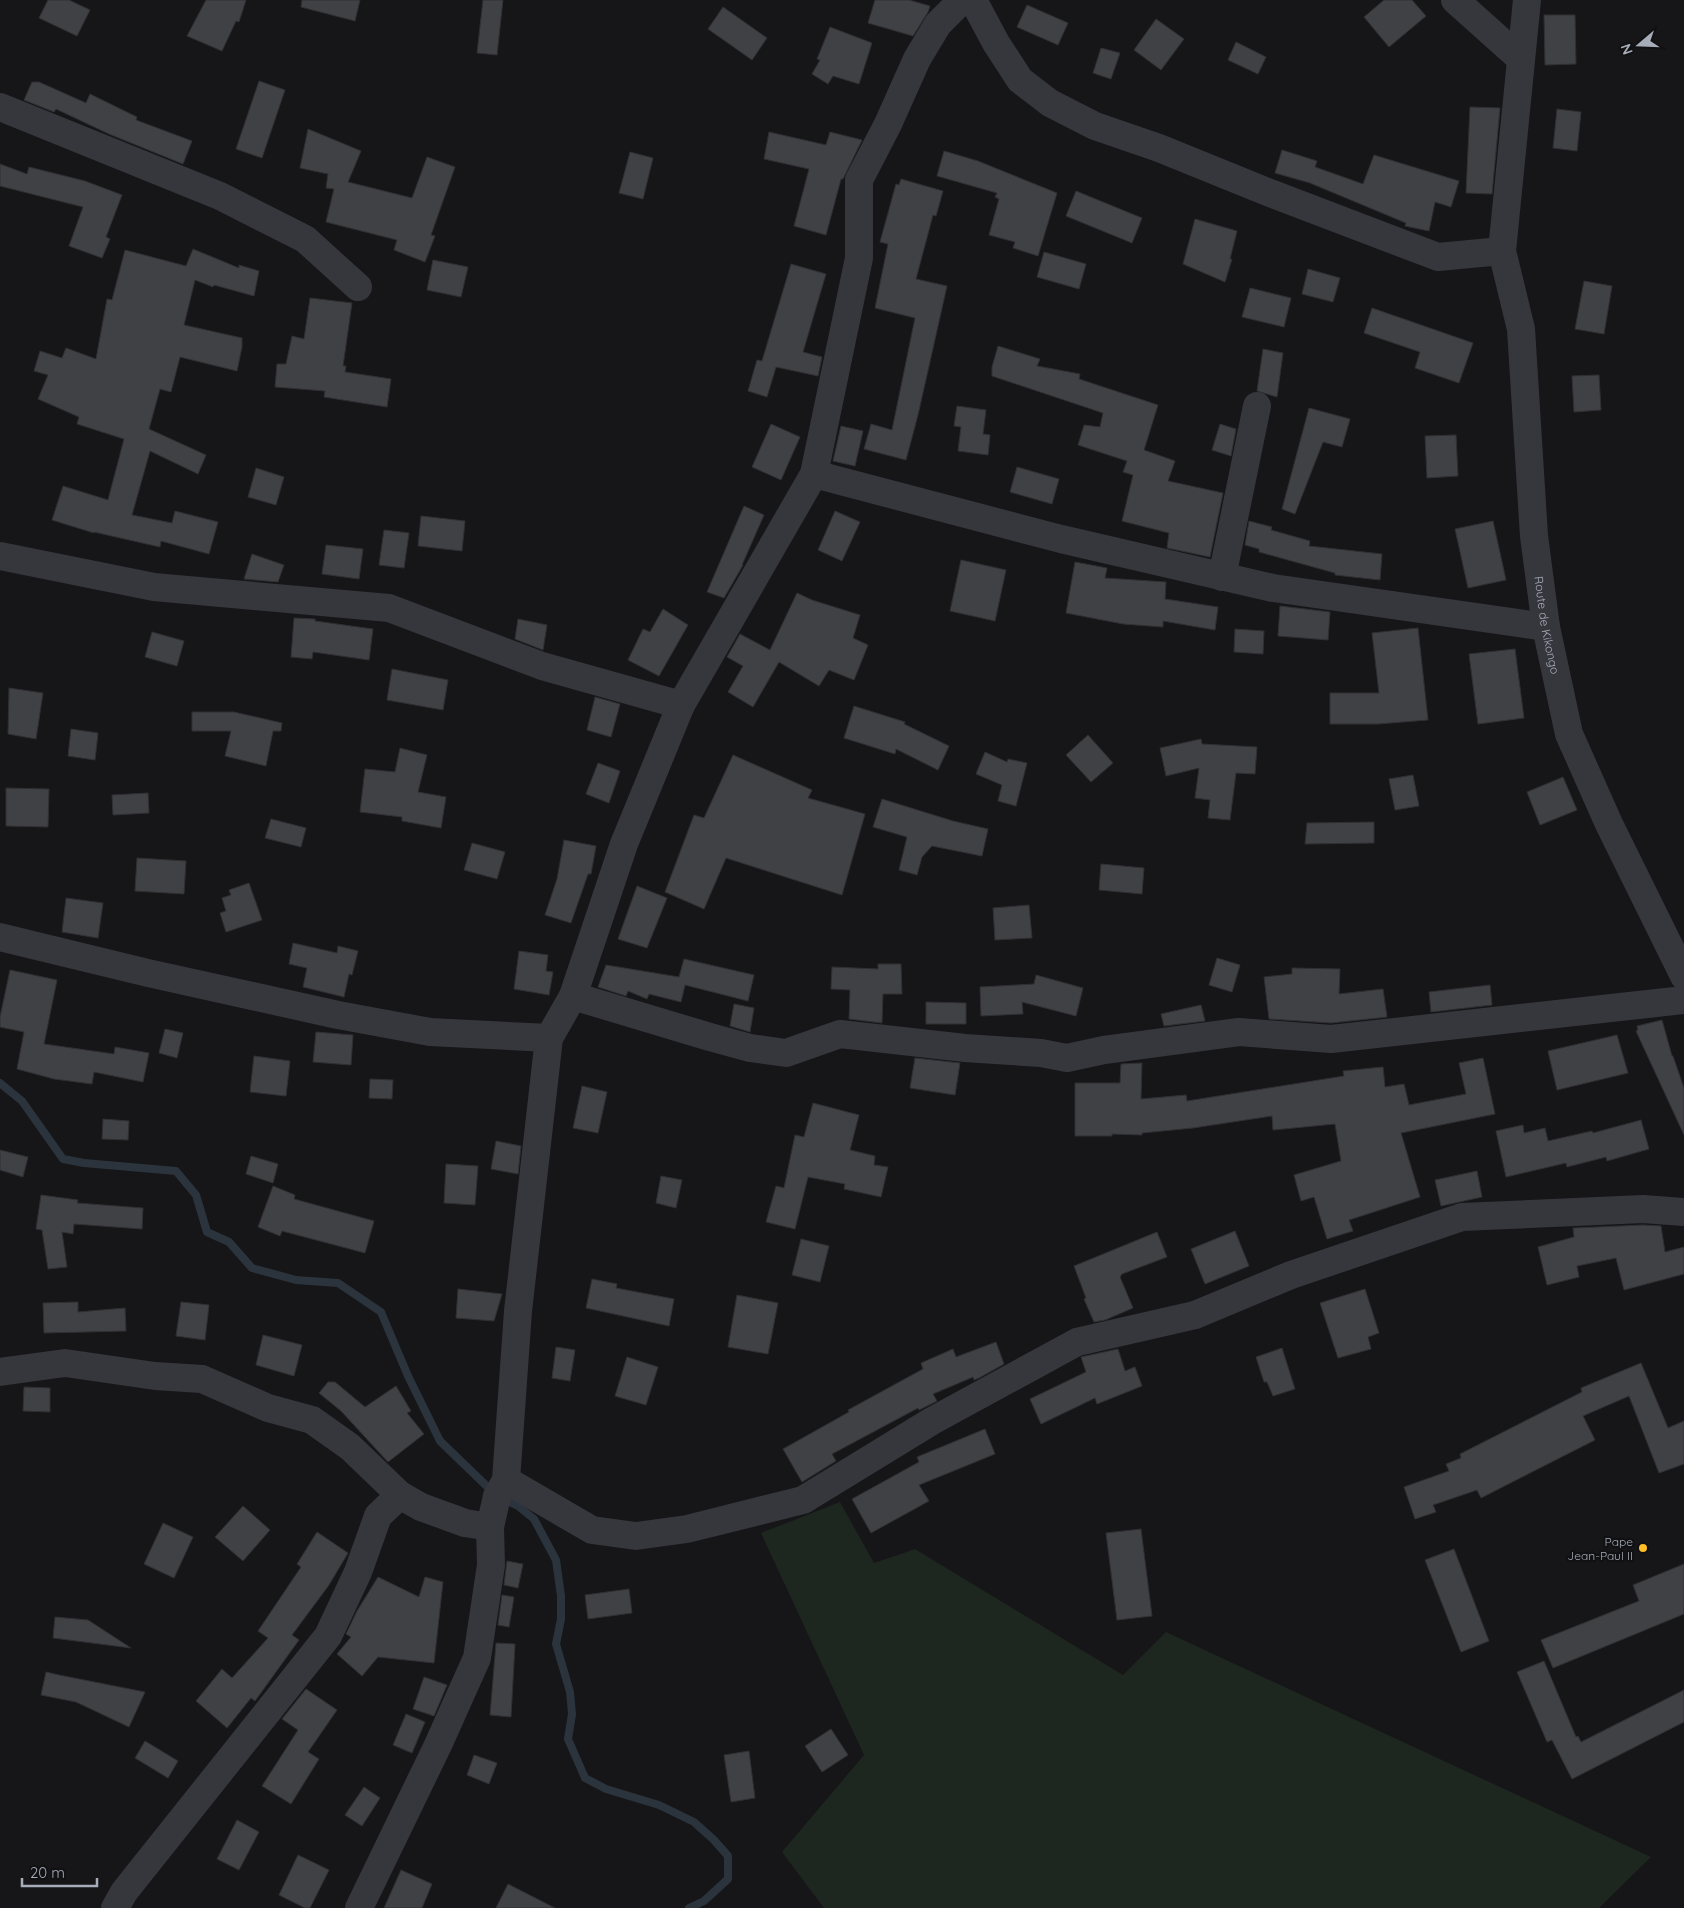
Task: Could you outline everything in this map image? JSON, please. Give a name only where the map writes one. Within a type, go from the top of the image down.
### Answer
[{"type":"street","points":[[359,1908],[438,1745],[477,1658],[490,1565],[490,1527],[497,1496],[506,1480],[518,1311],[549,1038],[572,996],[624,844],[681,704],[814,474],[859,258],[859,180],[888,124],[917,59],[938,24],[962,0]]},
{"type":"street","points":[[973,0],[1020,80],[1050,103],[1094,126],[1160,148],[1270,193],[1438,257],[1502,251]]},
{"type":"street","points":[[1455,0],[1521,59]]},
{"type":"street","name":"Route de Kikongo","points":[[1527,0],[1502,251],[1521,329],[1534,536],[1546,627],[1569,734],[1610,824],[1684,976]]},
{"type":"street","points":[[0,107],[220,196],[246,209],[305,239],[358,287]]},
{"type":"street","points":[[1222,577],[1257,406]]},
{"type":"street","points":[[814,474],[1061,539],[1273,588],[1546,627]]},
{"type":"street","points":[[0,556],[154,587],[389,608],[542,666],[681,704]]},
{"type":"street","points":[[0,937],[148,973],[430,1032],[549,1038]]},
{"type":"street","points":[[572,996],[750,1048],[786,1053],[840,1034],[964,1048],[1041,1053],[1067,1058],[1104,1050],[1239,1032],[1331,1039],[1684,1000]]},
{"type":"street","points":[[506,1480],[592,1530],[636,1536],[687,1529],[803,1500],[932,1421],[1077,1342],[1195,1315],[1291,1275],[1462,1217],[1643,1209],[1684,1212]]},
{"type":"street","points":[[0,1372],[65,1363],[156,1376],[202,1379],[268,1408],[312,1420],[350,1448],[400,1495],[421,1507],[465,1523],[490,1527]]},
{"type":"street","points":[[115,1908],[124,1892],[328,1636],[358,1572],[378,1516],[400,1495]]},
{"type":"shaded area","points":[[840,1502],[874,1563],[915,1549],[1123,1675],[1166,1632],[1651,1857],[1599,1908],[824,1908],[782,1852],[864,1755],[761,1533]]},
{"type":"building","points":[[48,0],[69,0],[90,10],[77,36],[39,18]]},
{"type":"building","points":[[206,0],[246,0],[239,22],[236,21],[222,51],[187,36]]},
{"type":"building","points":[[302,0],[360,0],[355,21],[301,7]]},
{"type":"building","points":[[483,0],[503,0],[497,55],[477,53]]},
{"type":"building","points":[[875,0],[909,0],[930,6],[913,36],[868,23]]},
{"type":"building","points":[[1384,0],[1412,0],[1426,16],[1389,47],[1364,17]]},
{"type":"building","points":[[1027,5],[1068,23],[1058,45],[1017,27]]},
{"type":"building","points":[[723,7],[767,38],[752,60],[708,29]]},
{"type":"building","points":[[1544,15],[1575,15],[1576,64],[1545,65]]},
{"type":"building","points":[[1156,19],[1184,39],[1161,70],[1134,50]]},
{"type":"building","points":[[830,27],[872,43],[859,84],[833,76],[828,84],[812,74],[820,60],[817,59]]},
{"type":"building","points":[[1236,42],[1266,57],[1258,74],[1228,60]]},
{"type":"building","points":[[1101,48],[1120,53],[1111,79],[1093,73]]},
{"type":"building","points":[[259,81],[285,90],[262,158],[236,149]]},
{"type":"building","points":[[32,82],[39,82],[86,103],[90,94],[137,117],[136,120],[192,141],[183,164],[109,134],[56,109],[54,112],[24,100]]},
{"type":"building","points":[[1470,107],[1500,108],[1492,194],[1466,193]]},
{"type":"building","points":[[1557,109],[1581,112],[1577,151],[1553,148]]},
{"type":"building","points":[[308,129],[361,151],[348,182],[412,198],[427,157],[455,167],[431,235],[435,236],[425,262],[394,250],[397,240],[326,222],[334,189],[326,188],[328,174],[300,168]]},
{"type":"building","points":[[769,132],[826,145],[830,132],[862,140],[843,179],[841,179],[826,235],[794,226],[809,169],[764,159]]},
{"type":"building","points":[[1282,150],[1317,161],[1315,167],[1363,184],[1374,155],[1459,181],[1451,207],[1435,202],[1429,231],[1405,226],[1406,223],[1310,183],[1275,173]]},
{"type":"building","points":[[944,151],[978,161],[1057,193],[1038,256],[1013,248],[1015,242],[989,235],[999,199],[995,197],[997,193],[937,176]]},
{"type":"building","points":[[630,152],[653,158],[643,199],[619,193]]},
{"type":"building","points":[[0,164],[27,174],[29,167],[85,181],[122,195],[106,237],[110,239],[102,258],[69,246],[83,207],[0,186]]},
{"type":"building","points":[[901,179],[943,191],[936,216],[933,215],[916,279],[947,286],[906,460],[864,449],[871,424],[892,430],[915,318],[875,308],[888,244],[880,242],[896,184],[899,185]]},
{"type":"building","points":[[1076,191],[1142,218],[1132,243],[1066,216]]},
{"type":"building","points":[[1195,219],[1237,231],[1230,259],[1232,259],[1225,282],[1183,264]]},
{"type":"building","points":[[193,249],[239,268],[239,265],[259,271],[254,296],[214,285],[213,287],[195,280],[184,325],[242,338],[237,371],[180,357],[171,392],[160,389],[149,429],[206,455],[198,474],[150,451],[132,515],[172,523],[175,511],[218,522],[209,554],[161,541],[160,547],[94,533],[52,520],[63,486],[108,500],[124,439],[77,424],[79,417],[38,399],[48,375],[34,371],[40,351],[62,358],[66,348],[96,359],[107,299],[112,300],[125,250],[186,266]]},
{"type":"building","points":[[1044,252],[1086,264],[1079,289],[1037,277]]},
{"type":"building","points":[[433,260],[468,267],[461,297],[427,290]]},
{"type":"building","points":[[791,264],[826,274],[803,352],[822,357],[818,376],[776,367],[767,397],[748,391],[757,360],[762,361]]},
{"type":"building","points":[[1308,269],[1340,278],[1333,302],[1302,294]]},
{"type":"building","points":[[1584,281],[1612,286],[1604,334],[1575,329]]},
{"type":"building","points":[[1250,288],[1291,298],[1284,327],[1242,317]]},
{"type":"building","points":[[310,298],[352,303],[343,366],[346,366],[345,372],[391,379],[387,407],[324,397],[325,391],[275,387],[277,364],[286,364],[292,336],[304,339]]},
{"type":"building","points":[[1372,308],[1473,343],[1459,383],[1415,368],[1420,352],[1364,333]]},
{"type":"building","points":[[998,346],[1040,359],[1037,366],[1080,374],[1079,379],[1158,405],[1144,450],[1175,461],[1168,481],[1223,493],[1210,557],[1167,548],[1169,533],[1122,521],[1133,475],[1123,472],[1127,461],[1078,445],[1084,425],[1100,427],[1103,413],[992,376],[992,367]]},
{"type":"building","points":[[1263,349],[1283,353],[1277,397],[1257,391]]},
{"type":"building","points":[[1599,375],[1601,410],[1574,412],[1572,376]]},
{"type":"building","points":[[957,406],[986,410],[983,434],[990,435],[988,455],[958,451],[961,427],[954,426]]},
{"type":"building","points":[[1309,408],[1350,419],[1342,447],[1323,442],[1295,514],[1282,509]]},
{"type":"building","points":[[771,424],[800,437],[781,480],[752,467]]},
{"type":"building","points":[[1220,424],[1236,429],[1231,456],[1212,450]]},
{"type":"building","points":[[841,426],[863,431],[855,466],[833,461]]},
{"type":"building","points":[[1456,435],[1458,476],[1427,478],[1425,436]]},
{"type":"building","points":[[1017,467],[1059,479],[1052,504],[1010,492]]},
{"type":"building","points":[[256,468],[284,477],[276,505],[248,497]]},
{"type":"building","points":[[744,506],[764,515],[743,565],[724,598],[707,592]]},
{"type":"building","points":[[835,511],[860,522],[842,561],[818,550]]},
{"type":"building","points":[[421,516],[465,521],[462,551],[418,546]]},
{"type":"building","points":[[1249,521],[1272,527],[1271,530],[1310,541],[1309,546],[1382,554],[1380,580],[1335,575],[1335,573],[1259,552],[1259,549],[1245,545]]},
{"type":"building","points":[[1493,521],[1506,580],[1468,588],[1455,529]]},
{"type":"building","points":[[384,530],[409,533],[404,568],[379,565]]},
{"type":"building","points":[[326,545],[363,549],[359,579],[322,574]]},
{"type":"building","points":[[252,554],[284,565],[278,582],[244,579]]},
{"type":"building","points":[[961,560],[1006,570],[995,621],[950,611]]},
{"type":"building","points":[[1075,562],[1107,568],[1105,578],[1166,582],[1165,599],[1218,607],[1215,630],[1163,621],[1163,627],[1123,624],[1066,613]]},
{"type":"building","points":[[797,593],[812,600],[860,615],[853,638],[868,645],[854,680],[829,670],[819,686],[779,662],[753,707],[728,692],[743,666],[727,657],[740,634],[770,650]]},
{"type":"building","points":[[1280,606],[1330,612],[1328,640],[1278,636]]},
{"type":"building","points":[[663,609],[688,625],[659,676],[628,660],[643,629],[650,632]]},
{"type":"building","points":[[294,618],[315,619],[315,621],[373,629],[369,660],[313,652],[312,659],[291,657]]},
{"type":"building","points":[[518,619],[547,625],[543,650],[515,639]]},
{"type":"building","points":[[1418,628],[1428,720],[1378,724],[1330,724],[1330,693],[1379,693],[1372,633]]},
{"type":"building","points":[[1235,629],[1264,631],[1263,654],[1234,652]]},
{"type":"building","points":[[152,632],[184,641],[177,666],[145,657]]},
{"type":"building","points":[[1515,649],[1524,718],[1478,724],[1469,654]]},
{"type":"building","points":[[392,669],[448,680],[443,710],[387,700]]},
{"type":"building","points":[[9,688],[43,693],[36,739],[8,734]]},
{"type":"building","points":[[595,697],[620,704],[611,737],[587,730]]},
{"type":"building","points":[[854,706],[905,722],[904,724],[949,746],[938,770],[896,749],[895,754],[844,738]]},
{"type":"building","points":[[192,712],[234,712],[282,723],[281,731],[273,731],[266,766],[225,756],[231,731],[192,731]]},
{"type":"building","points":[[71,729],[98,733],[95,760],[68,756]]},
{"type":"building","points":[[1088,735],[1113,763],[1091,782],[1066,755]]},
{"type":"building","points":[[1201,739],[1202,744],[1257,747],[1255,774],[1236,773],[1230,820],[1208,818],[1210,800],[1195,798],[1199,768],[1166,776],[1160,748]]},
{"type":"building","points":[[400,748],[427,755],[418,792],[446,797],[441,828],[402,821],[402,817],[360,812],[365,769],[395,772]]},
{"type":"building","points":[[985,752],[1007,762],[1008,759],[1027,763],[1016,806],[998,801],[1002,785],[976,774]]},
{"type":"building","points":[[733,755],[812,790],[808,798],[865,814],[842,895],[726,858],[704,909],[665,892],[694,815],[704,818]]},
{"type":"building","points":[[598,763],[620,771],[609,803],[586,794]]},
{"type":"building","points":[[1413,775],[1419,806],[1395,810],[1389,779]]},
{"type":"building","points":[[1563,777],[1577,810],[1540,825],[1527,792]]},
{"type":"building","points":[[6,788],[49,789],[48,827],[6,826]]},
{"type":"building","points":[[148,793],[149,813],[113,815],[112,795]]},
{"type":"building","points":[[882,799],[953,821],[988,829],[982,856],[932,846],[922,857],[917,875],[899,870],[907,837],[873,827]]},
{"type":"building","points":[[271,819],[306,828],[301,847],[265,838]]},
{"type":"building","points":[[1374,822],[1374,843],[1305,844],[1307,823]]},
{"type":"building","points":[[564,840],[596,846],[591,874],[588,874],[571,923],[545,915],[557,879]]},
{"type":"building","points":[[472,843],[505,852],[497,879],[464,870]]},
{"type":"building","points":[[137,858],[186,861],[184,894],[135,891]]},
{"type":"building","points":[[1101,864],[1144,868],[1142,894],[1099,890]]},
{"type":"building","points":[[249,883],[262,920],[226,932],[220,913],[226,911],[222,898],[231,895],[229,890]]},
{"type":"building","points":[[637,886],[667,898],[647,948],[618,939]]},
{"type":"building","points":[[66,898],[103,903],[98,938],[62,932]]},
{"type":"building","points":[[1029,905],[1032,938],[995,940],[993,908]]},
{"type":"building","points":[[293,943],[337,953],[338,946],[358,951],[352,975],[349,974],[344,997],[303,987],[307,968],[289,964]]},
{"type":"building","points":[[519,951],[548,955],[546,971],[553,972],[549,995],[514,989]]},
{"type":"building","points":[[1217,958],[1240,965],[1232,992],[1209,985]]},
{"type":"building","points":[[684,959],[754,975],[748,1001],[685,985],[681,1002],[649,994],[647,999],[628,991],[626,996],[598,987],[606,965],[679,977]]},
{"type":"building","points":[[878,964],[901,964],[902,994],[883,994],[882,1023],[849,1019],[850,990],[831,989],[832,967],[878,969]]},
{"type":"building","points":[[1292,968],[1340,969],[1339,994],[1383,989],[1387,1017],[1331,1023],[1269,1019],[1264,977],[1292,974]]},
{"type":"building","points":[[10,970],[57,980],[44,1044],[114,1054],[115,1047],[149,1053],[143,1082],[94,1072],[92,1084],[54,1079],[17,1069],[24,1032],[0,1027],[0,1017]]},
{"type":"building","points":[[1036,975],[1083,988],[1076,1016],[1022,1002],[1023,1014],[981,1016],[980,987],[1034,984]]},
{"type":"building","points":[[1490,985],[1492,1005],[1431,1012],[1429,992]]},
{"type":"building","points":[[926,1002],[966,1003],[966,1024],[926,1024]]},
{"type":"building","points":[[734,1004],[754,1008],[750,1032],[730,1026]]},
{"type":"building","points":[[1201,1005],[1205,1021],[1164,1026],[1161,1014]]},
{"type":"building","points":[[1662,1020],[1672,1056],[1684,1088],[1684,1135],[1636,1031],[1638,1030],[1637,1026]]},
{"type":"building","points":[[165,1029],[183,1033],[177,1058],[159,1053]]},
{"type":"building","points":[[316,1032],[353,1035],[351,1065],[313,1062]]},
{"type":"building","points":[[1617,1035],[1628,1073],[1557,1090],[1548,1051]]},
{"type":"building","points":[[254,1056],[290,1061],[286,1096],[250,1092]]},
{"type":"building","points":[[915,1058],[960,1063],[955,1095],[910,1088]]},
{"type":"building","points":[[1483,1058],[1495,1114],[1401,1133],[1420,1197],[1349,1220],[1353,1231],[1327,1239],[1314,1197],[1301,1201],[1294,1175],[1341,1161],[1335,1124],[1273,1130],[1272,1116],[1193,1128],[1142,1133],[1142,1135],[1075,1136],[1075,1083],[1120,1083],[1121,1064],[1142,1063],[1141,1099],[1186,1095],[1187,1101],[1344,1076],[1343,1071],[1383,1067],[1385,1087],[1404,1084],[1409,1105],[1466,1094],[1459,1063]]},
{"type":"building","points":[[370,1079],[393,1080],[392,1099],[369,1098]]},
{"type":"building","points":[[582,1086],[607,1092],[598,1133],[573,1128]]},
{"type":"building","points":[[813,1103],[859,1115],[850,1150],[875,1156],[874,1165],[888,1167],[881,1197],[844,1189],[845,1184],[808,1177],[795,1229],[766,1222],[776,1186],[784,1188],[795,1135],[804,1137]]},
{"type":"building","points":[[103,1119],[129,1121],[128,1140],[102,1139]]},
{"type":"building","points":[[1641,1120],[1649,1149],[1607,1161],[1606,1157],[1567,1167],[1566,1163],[1506,1177],[1496,1131],[1523,1125],[1524,1133],[1545,1128],[1548,1141],[1592,1131],[1593,1133]]},
{"type":"building","points":[[496,1141],[521,1146],[518,1174],[491,1169]]},
{"type":"building","points":[[0,1150],[28,1157],[23,1177],[0,1170]]},
{"type":"building","points":[[251,1156],[278,1164],[273,1183],[246,1174]]},
{"type":"building","points":[[446,1164],[478,1166],[475,1205],[444,1203]]},
{"type":"building","points":[[1477,1171],[1482,1197],[1441,1206],[1435,1180]]},
{"type":"building","points":[[661,1176],[682,1180],[676,1208],[656,1203]]},
{"type":"building","points":[[273,1186],[295,1195],[294,1199],[374,1221],[365,1253],[282,1231],[280,1236],[258,1227]]},
{"type":"building","points":[[41,1195],[78,1200],[77,1203],[143,1208],[142,1229],[74,1224],[73,1234],[62,1232],[67,1267],[48,1269],[42,1230],[36,1229]]},
{"type":"building","points":[[1661,1226],[1665,1252],[1684,1247],[1684,1274],[1624,1290],[1616,1258],[1577,1266],[1579,1277],[1547,1285],[1538,1247],[1574,1237],[1573,1228]]},
{"type":"building","points":[[1235,1231],[1249,1266],[1205,1284],[1191,1249]]},
{"type":"building","points":[[1157,1232],[1167,1257],[1122,1274],[1120,1277],[1133,1308],[1105,1320],[1094,1322],[1084,1299],[1086,1298],[1074,1266]]},
{"type":"building","points":[[801,1239],[829,1246],[820,1282],[792,1275]]},
{"type":"building","points":[[592,1279],[617,1284],[616,1288],[674,1299],[669,1326],[586,1308]]},
{"type":"building","points":[[458,1289],[502,1294],[494,1321],[456,1318]]},
{"type":"building","points":[[1365,1289],[1379,1333],[1368,1337],[1371,1349],[1338,1358],[1320,1303]]},
{"type":"building","points":[[737,1295],[778,1303],[768,1354],[728,1347]]},
{"type":"building","points":[[78,1302],[78,1312],[125,1308],[126,1331],[44,1333],[43,1303]]},
{"type":"building","points":[[181,1302],[209,1305],[205,1340],[176,1336]]},
{"type":"building","points":[[263,1335],[302,1345],[294,1376],[256,1365]]},
{"type":"building","points":[[996,1342],[1004,1364],[979,1378],[974,1380],[973,1377],[933,1394],[937,1401],[919,1410],[918,1408],[832,1454],[836,1461],[802,1482],[783,1449],[849,1412],[848,1410],[923,1369],[921,1363],[953,1349],[956,1357]]},
{"type":"building","points":[[556,1347],[575,1350],[570,1381],[552,1378]]},
{"type":"building","points":[[1282,1348],[1295,1389],[1273,1396],[1267,1382],[1264,1382],[1256,1357]]},
{"type":"building","points":[[1118,1349],[1125,1371],[1135,1367],[1142,1386],[1097,1404],[1095,1398],[1041,1424],[1030,1399],[1086,1372],[1081,1357]]},
{"type":"building","points":[[627,1357],[658,1367],[646,1405],[615,1396]]},
{"type":"building","points":[[1641,1363],[1668,1428],[1684,1421],[1684,1464],[1659,1473],[1629,1396],[1583,1416],[1595,1440],[1481,1498],[1477,1490],[1433,1505],[1436,1512],[1415,1519],[1404,1487],[1449,1471],[1446,1464],[1461,1458],[1460,1454],[1582,1392],[1581,1388]]},
{"type":"building","points":[[328,1382],[335,1382],[365,1407],[396,1386],[411,1411],[407,1413],[424,1434],[388,1462],[341,1411],[319,1393]]},
{"type":"building","points":[[24,1387],[50,1388],[50,1412],[23,1411]]},
{"type":"building","points":[[985,1429],[995,1454],[919,1485],[929,1501],[871,1533],[852,1499],[919,1462],[917,1457]]},
{"type":"building","points":[[243,1506],[270,1530],[243,1561],[215,1537]]},
{"type":"building","points":[[163,1523],[193,1537],[174,1578],[144,1564]]},
{"type":"building","points":[[1141,1529],[1152,1616],[1117,1620],[1106,1533]]},
{"type":"building","points":[[317,1532],[348,1553],[329,1585],[292,1635],[299,1640],[255,1701],[251,1698],[227,1728],[196,1701],[222,1669],[232,1678],[268,1638],[258,1631],[301,1567],[297,1564]]},
{"type":"building","points":[[1454,1549],[1489,1641],[1461,1652],[1425,1560]]},
{"type":"building","points":[[507,1561],[523,1564],[518,1588],[504,1585]]},
{"type":"building","points":[[1684,1564],[1684,1614],[1553,1668],[1541,1640],[1639,1601],[1633,1585]]},
{"type":"building","points":[[378,1577],[419,1597],[425,1577],[443,1582],[434,1663],[378,1657],[362,1676],[337,1654],[351,1637],[346,1634],[357,1611]]},
{"type":"building","points":[[629,1589],[632,1613],[588,1619],[585,1595]]},
{"type":"building","points":[[502,1595],[514,1597],[509,1627],[498,1625]]},
{"type":"building","points":[[55,1617],[88,1620],[131,1648],[53,1638]]},
{"type":"building","points":[[496,1643],[515,1644],[511,1717],[490,1715]]},
{"type":"building","points":[[1544,1661],[1576,1737],[1578,1736],[1581,1742],[1684,1690],[1684,1722],[1572,1779],[1552,1740],[1547,1742],[1517,1672]]},
{"type":"building","points":[[46,1672],[145,1692],[129,1727],[76,1702],[41,1695]]},
{"type":"building","points":[[424,1677],[447,1685],[434,1716],[413,1709]]},
{"type":"building","points":[[306,1689],[337,1710],[308,1752],[319,1759],[291,1804],[262,1786],[298,1730],[282,1719]]},
{"type":"building","points":[[406,1714],[425,1722],[412,1753],[393,1745]]},
{"type":"building","points":[[831,1729],[848,1755],[822,1772],[805,1746]]},
{"type":"building","points":[[145,1741],[178,1761],[168,1778],[135,1758]]},
{"type":"building","points":[[749,1751],[755,1798],[731,1802],[724,1755]]},
{"type":"building","points":[[474,1755],[497,1763],[489,1784],[467,1775]]},
{"type":"building","points":[[364,1787],[380,1798],[362,1826],[345,1815]]},
{"type":"building","points":[[237,1820],[259,1832],[239,1870],[217,1859]]},
{"type":"building","points":[[298,1855],[329,1870],[310,1908],[305,1908],[279,1895]]},
{"type":"building","points":[[401,1870],[432,1884],[422,1908],[384,1908]]},
{"type":"building","points":[[508,1884],[555,1908],[496,1908]]},
{"type":"waterway","points":[[0,1083],[22,1101],[63,1159],[84,1163],[176,1171],[196,1195],[207,1232],[229,1242],[252,1268],[296,1280],[338,1283],[381,1312],[408,1376],[440,1441],[497,1496],[518,1506],[534,1519],[556,1560],[561,1596],[561,1619],[556,1644],[570,1692],[572,1714],[568,1739],[585,1778],[606,1789],[659,1805],[694,1822],[728,1856],[728,1879],[704,1901],[689,1908]]},
{"type":"place","name":"Pape Jean-Paul II","points":[[1643,1548]]}]
